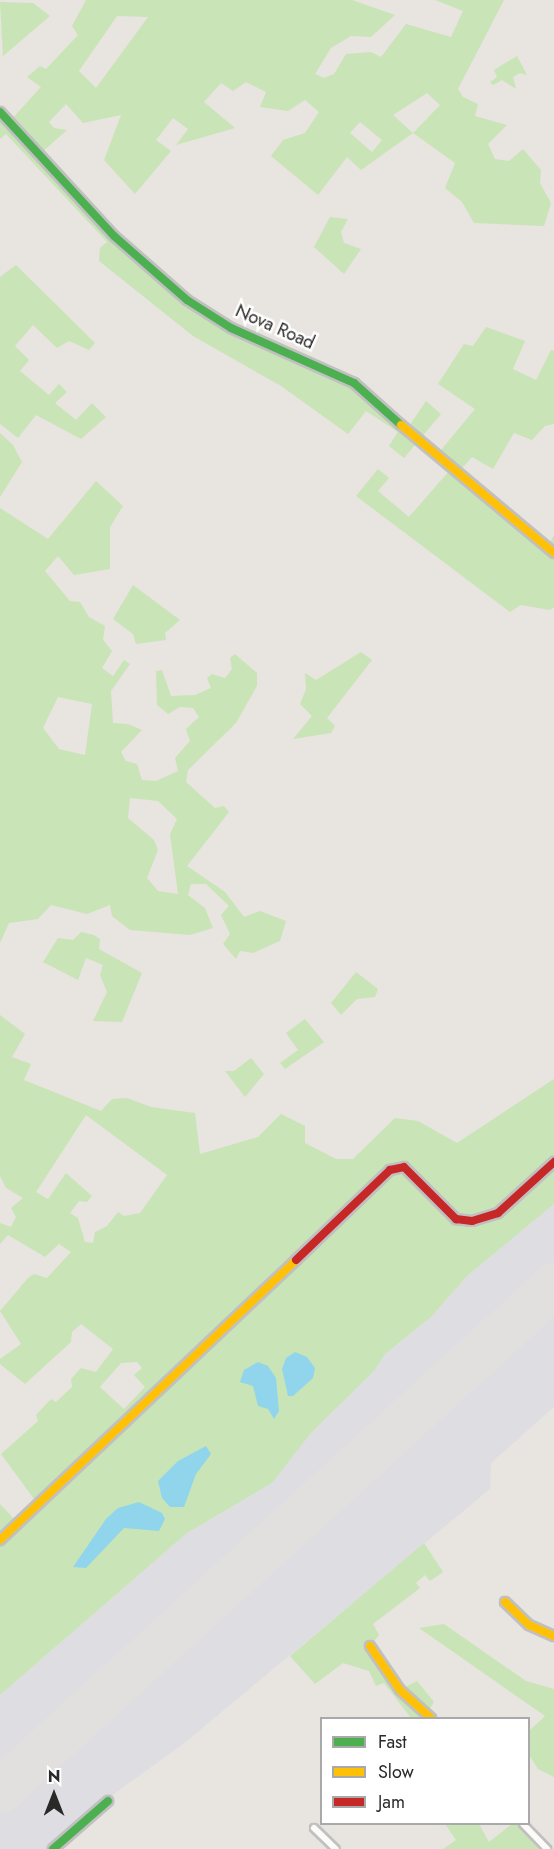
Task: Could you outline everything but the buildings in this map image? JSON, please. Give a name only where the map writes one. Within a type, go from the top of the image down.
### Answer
[{"type":"street","name":"Nova Road","points":[[0,112],[114,236],[187,300],[231,328],[354,382],[456,475],[554,553]]},
{"type":"street","points":[[0,1540],[390,1170],[404,1167],[419,1177],[456,1219],[472,1221],[498,1213],[554,1162]]},
{"type":"street","points":[[505,1602],[536,1630],[554,1636]]},
{"type":"street","points":[[370,1646],[400,1690],[429,1717]]},
{"type":"street","points":[[53,1849],[108,1801]]},
{"type":"street","points":[[524,1825],[547,1849]]},
{"type":"street","points":[[315,1828],[336,1849]]},
{"type":"shaded area","points":[[554,1204],[554,1407],[491,1463],[490,1489],[183,1744],[107,1799],[50,1849],[0,1849],[0,1695],[187,1533],[272,1483],[311,1433],[374,1371],[385,1354],[431,1317],[467,1276]]},
{"type":"green space","points":[[86,0],[352,0],[395,15],[371,37],[351,36],[331,48],[315,74],[324,78],[334,74],[346,54],[371,52],[381,57],[406,24],[451,37],[463,11],[435,0],[504,0],[458,89],[463,97],[478,104],[475,116],[507,125],[488,144],[495,159],[509,161],[523,149],[541,170],[540,183],[551,203],[544,226],[474,223],[462,202],[445,188],[455,163],[413,133],[361,170],[347,157],[318,195],[271,156],[283,140],[305,133],[319,112],[305,100],[288,111],[260,107],[266,92],[246,82],[233,91],[221,83],[204,102],[235,128],[176,145],[188,129],[173,118],[156,140],[171,151],[135,194],[104,160],[121,115],[83,123],[66,104],[49,122],[54,128],[67,130],[40,154],[134,255],[231,328],[326,367],[408,428],[426,401],[441,414],[404,458],[389,446],[398,432],[366,411],[348,434],[281,386],[193,336],[99,261],[100,248],[107,242],[6,134],[0,139],[0,112],[10,121],[41,87],[27,77],[40,66],[46,69],[78,35],[72,26]],"holes":[[[117,16],[148,17],[96,88],[79,71]],[[427,93],[440,105],[413,133],[393,115]],[[360,122],[382,140],[372,152],[350,133]]]},
{"type":"green space","points":[[0,2],[33,3],[50,16],[3,56]]},
{"type":"green space","points":[[517,56],[527,75],[520,73],[513,77],[516,89],[502,80],[493,85],[490,82],[497,77],[494,70]]},
{"type":"green space","points":[[330,217],[348,219],[341,232],[344,243],[361,249],[344,274],[314,247]]},
{"type":"green space","points":[[16,265],[95,343],[89,350],[69,341],[57,348],[33,325],[15,346],[29,360],[20,371],[49,395],[59,384],[67,392],[55,403],[76,420],[92,403],[106,417],[81,439],[36,415],[18,438],[0,424],[0,277]]},
{"type":"green space","points":[[486,327],[525,341],[513,369],[536,380],[551,350],[554,351],[554,424],[545,426],[532,440],[514,433],[493,469],[472,457],[456,475],[547,548],[554,535],[554,607],[550,610],[521,605],[510,612],[356,496],[378,469],[389,478],[378,491],[409,517],[450,470],[436,456],[475,409],[438,384],[464,344],[473,346]]},
{"type":"green space","points":[[0,433],[13,445],[22,462],[0,497]]},
{"type":"green space","points":[[96,481],[123,506],[110,527],[110,569],[74,575],[58,556],[45,571],[70,601],[80,602],[89,617],[105,626],[103,640],[112,651],[102,668],[113,676],[124,660],[130,664],[111,691],[113,723],[128,724],[142,730],[121,752],[126,761],[137,764],[142,780],[156,781],[178,771],[175,758],[190,741],[186,729],[199,717],[193,708],[180,707],[168,714],[157,705],[156,671],[162,670],[171,696],[195,695],[211,688],[207,678],[212,674],[225,678],[232,669],[230,658],[235,654],[257,673],[257,686],[236,723],[188,770],[186,782],[215,808],[224,806],[229,812],[187,866],[225,892],[244,917],[260,911],[286,921],[280,941],[253,953],[240,951],[236,959],[223,944],[230,934],[221,915],[229,906],[206,884],[191,884],[188,895],[205,908],[213,928],[190,935],[130,930],[112,916],[110,905],[87,914],[51,905],[38,919],[9,923],[0,943],[0,508],[48,539]],"holes":[[[58,697],[92,704],[85,755],[59,749],[43,728]],[[130,798],[158,801],[177,819],[170,834],[178,894],[158,891],[147,878],[158,850],[154,840],[128,818]]]},
{"type":"green space","points":[[133,585],[180,620],[165,633],[166,640],[136,644],[133,634],[113,619]]},
{"type":"green space","points":[[361,652],[372,660],[327,718],[335,726],[331,733],[293,739],[312,716],[300,704],[306,689],[305,673],[316,680]]},
{"type":"green space","points":[[81,932],[100,939],[99,949],[142,973],[122,1022],[93,1021],[107,992],[100,975],[103,965],[86,958],[78,980],[43,962],[58,938],[73,940]]},
{"type":"green space","points":[[356,972],[378,989],[375,997],[357,999],[341,1015],[331,1003]]},
{"type":"green space","points":[[0,1015],[25,1034],[12,1057],[31,1064],[24,1080],[101,1111],[112,1099],[127,1098],[151,1107],[195,1113],[200,1154],[258,1137],[281,1114],[305,1126],[305,1143],[336,1159],[353,1159],[395,1118],[418,1121],[457,1143],[554,1079],[554,1204],[467,1276],[431,1317],[385,1354],[374,1371],[311,1433],[272,1483],[187,1533],[0,1695],[0,1504],[17,1522],[37,1503],[1,1454],[38,1421],[36,1415],[51,1399],[56,1402],[72,1387],[71,1379],[81,1368],[96,1372],[113,1349],[81,1324],[72,1332],[71,1342],[25,1384],[0,1364],[0,1359],[21,1344],[0,1311],[28,1278],[34,1274],[47,1278],[71,1252],[59,1244],[45,1257],[8,1235],[0,1244],[0,1223],[11,1227],[16,1217],[11,1208],[23,1198],[6,1188],[0,1176]],"holes":[[[86,1115],[167,1175],[140,1213],[124,1216],[118,1212],[107,1226],[95,1232],[93,1243],[85,1242],[78,1218],[70,1213],[79,1201],[87,1202],[92,1196],[66,1173],[48,1199],[36,1192]],[[137,1362],[142,1368],[134,1375],[145,1387],[124,1409],[100,1387],[121,1363]]]},
{"type":"green space","points":[[305,1019],[324,1042],[285,1069],[280,1063],[298,1050],[286,1033]]},
{"type":"green space","points":[[251,1058],[264,1074],[245,1097],[225,1071],[234,1071]]},
{"type":"green space","points":[[424,1543],[443,1572],[430,1581],[425,1575],[416,1583],[420,1588],[373,1624],[379,1635],[370,1646],[400,1690],[417,1681],[434,1702],[427,1713],[430,1717],[410,1717],[384,1683],[376,1686],[369,1671],[343,1663],[315,1684],[290,1656]]},
{"type":"green space","points":[[444,1624],[526,1681],[554,1689],[554,1777],[538,1769],[530,1757],[530,1730],[545,1716],[419,1628]]},
{"type":"green space","points":[[446,1825],[480,1825],[489,1842],[511,1825],[524,1825],[547,1849],[443,1849],[456,1840]]},
{"type":"water","points":[[295,1352],[307,1357],[315,1368],[313,1378],[293,1396],[288,1396],[282,1369],[286,1358]]},
{"type":"water","points":[[258,1362],[268,1366],[276,1378],[279,1411],[274,1419],[268,1409],[258,1406],[253,1386],[240,1382],[244,1370]]},
{"type":"water","points":[[206,1446],[211,1454],[196,1474],[184,1507],[170,1507],[162,1498],[158,1481],[178,1461]]},
{"type":"water","points":[[139,1502],[162,1513],[165,1519],[159,1531],[124,1528],[86,1568],[73,1567],[106,1519],[118,1508]]},
{"type":"runway","points":[[0,1790],[554,1285]]},
{"type":"traffic: fast","points":[[0,112],[114,236],[187,300],[231,328],[354,383],[401,425]]},
{"type":"traffic: fast","points":[[53,1849],[108,1801]]},
{"type":"traffic: slow","points":[[401,425],[554,553]]},
{"type":"traffic: slow","points":[[0,1540],[296,1260]]},
{"type":"traffic: slow","points":[[505,1602],[529,1625],[554,1636]]},
{"type":"traffic: slow","points":[[370,1646],[400,1690],[430,1717]]},
{"type":"traffic: jam","points":[[296,1260],[390,1170],[404,1167],[456,1219],[472,1221],[498,1213],[554,1162]]}]
